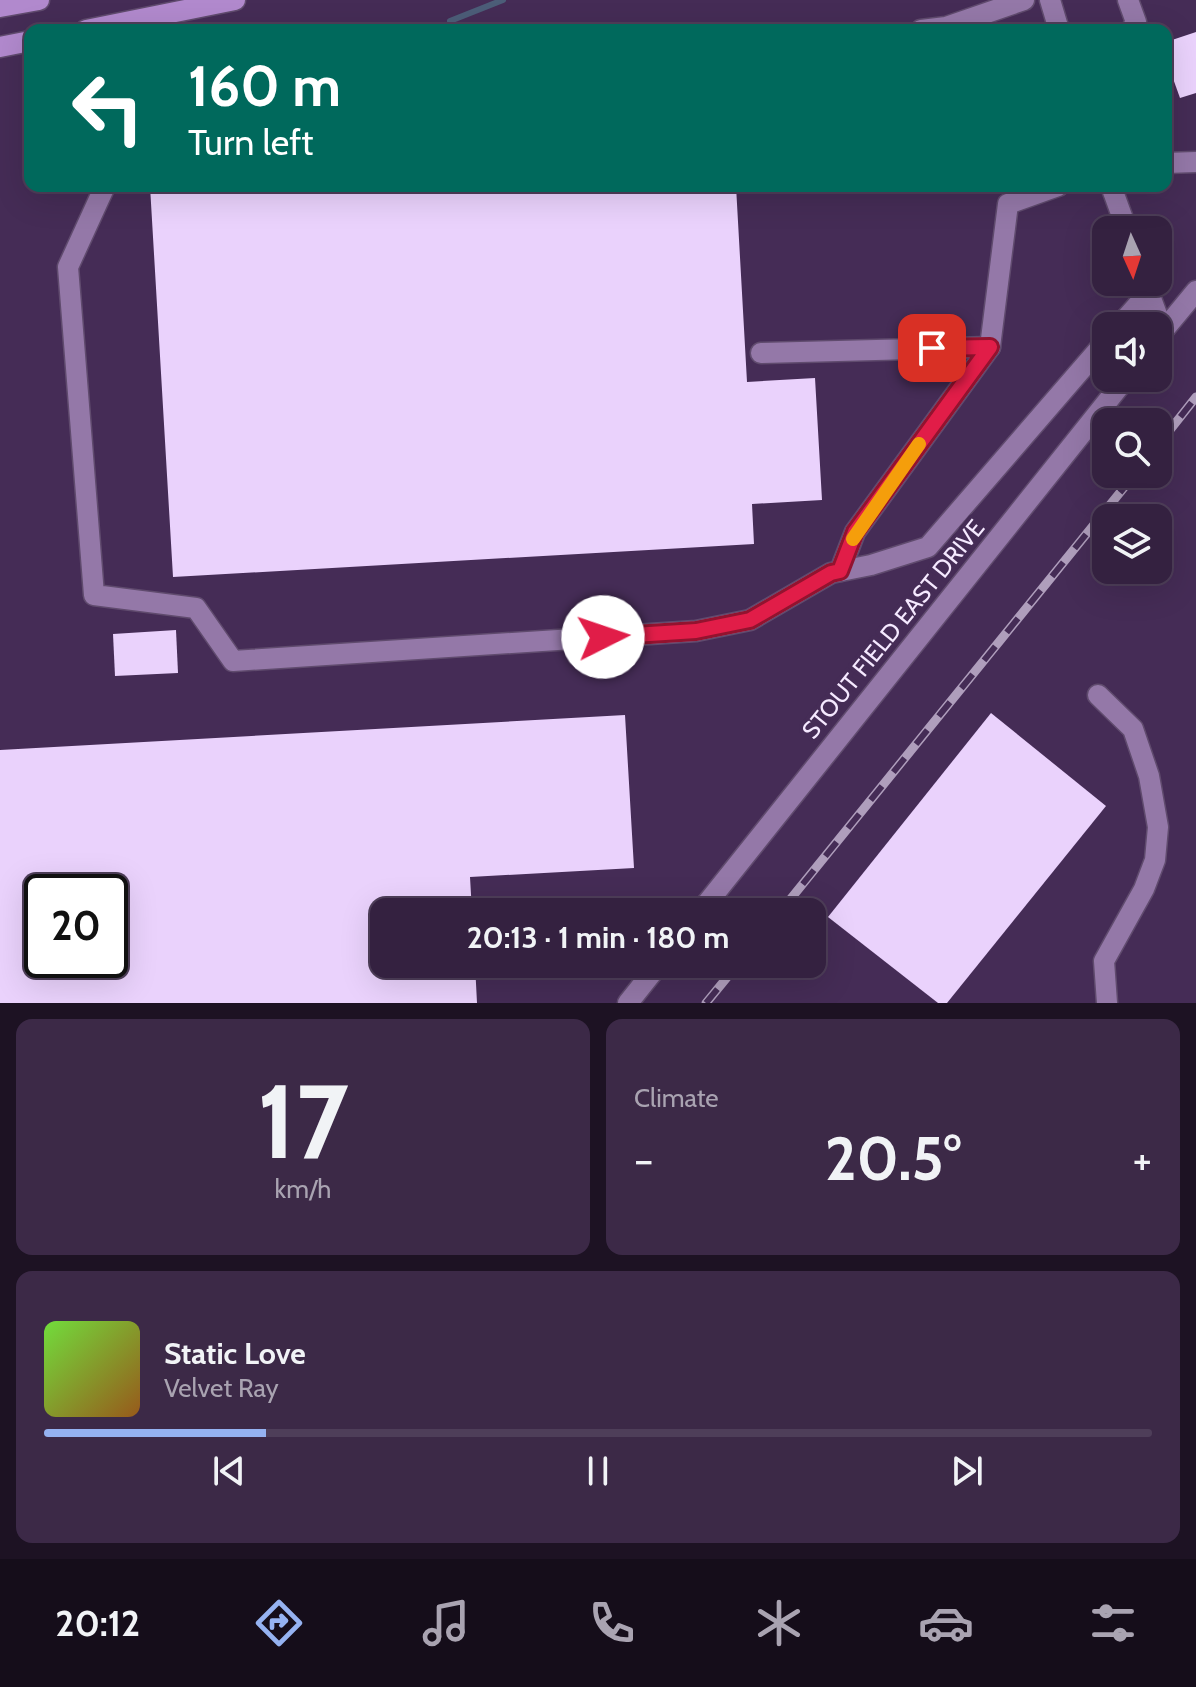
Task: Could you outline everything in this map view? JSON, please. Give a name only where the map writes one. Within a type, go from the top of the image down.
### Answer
[{"type":"main road","points":[[0,7],[39,0]]},
{"type":"main road","points":[[116,24],[235,0]]},
{"type":"main road","points":[[0,47],[24,42]]},
{"type":"street","points":[[955,24],[1024,0]]},
{"type":"street","points":[[1050,0],[1057,24]]},
{"type":"street","points":[[1128,0],[1135,24]]},
{"type":"street","points":[[1172,163],[1196,162]]},
{"type":"street","points":[[102,192],[68,267],[94,595],[196,608],[233,661],[696,631],[750,620],[831,573],[871,565],[928,547],[1092,357]]},
{"type":"street","points":[[840,571],[855,532],[990,347],[1008,204],[1041,192]]},
{"type":"street","points":[[1113,192],[1122,216]]},
{"type":"street","points":[[1172,320],[1196,291]]},
{"type":"street","points":[[761,353],[990,347]]},
{"type":"street","name":"STOUT FIELD EAST DRIVE","points":[[711,898],[1115,392]]},
{"type":"street","points":[[1098,695],[1133,729],[1149,776],[1158,827],[1155,860],[1149,875],[1104,961],[1107,1003]]},
{"type":"street","points":[[628,1003],[648,978]]},
{"type":"building","points":[[1196,32],[1196,93],[1180,98],[1172,76],[1172,40]]},
{"type":"building","points":[[150,192],[736,192],[747,382],[815,378],[822,500],[752,504],[754,544],[173,577]]},
{"type":"building","points":[[176,630],[178,673],[115,676],[113,634]]},
{"type":"building","points":[[991,713],[1106,806],[947,1003],[938,1003],[828,917]]},
{"type":"building","points":[[625,715],[634,868],[470,877],[471,898],[370,898],[370,978],[476,978],[477,1003],[0,1003],[0,750]]},
{"type":"waterway","points":[[450,21],[503,0]]},
{"type":"railway","points":[[1172,427],[1196,397]]},
{"type":"railway","points":[[791,898],[1124,488]]},
{"type":"railway","points":[[706,1003],[727,978]]},
{"type":"slow traffic","points":[[853,539],[919,444]]},
{"type":"route","points":[[603,637],[696,631],[750,620],[831,573],[840,571],[855,532],[990,347],[932,348]]}]
